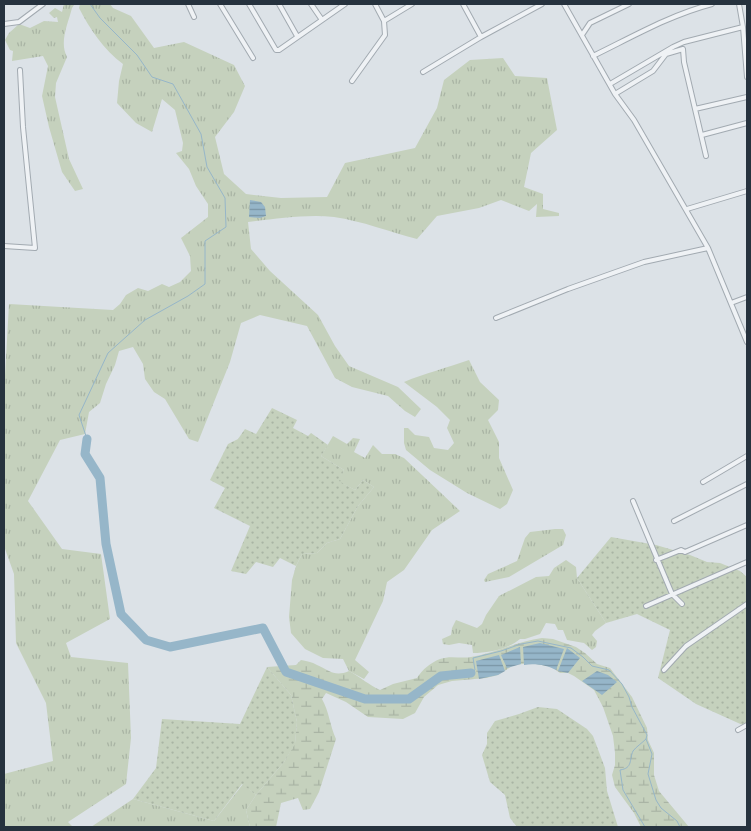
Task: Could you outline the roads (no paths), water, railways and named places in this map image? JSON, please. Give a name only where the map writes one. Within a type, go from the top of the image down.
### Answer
[{"type":"street","points":[[4,24],[19,22],[43,4]]},
{"type":"street","points":[[188,4],[194,17]]},
{"type":"street","points":[[220,4],[238,37],[253,58]]},
{"type":"street","points":[[249,4],[276,50],[279,50],[343,4]]},
{"type":"street","points":[[279,4],[297,36]]},
{"type":"street","points":[[311,4],[322,20]]},
{"type":"street","points":[[352,81],[385,35],[384,21],[375,4]]},
{"type":"street","points":[[384,21],[412,4]]},
{"type":"street","points":[[463,4],[481,37]]},
{"type":"street","points":[[423,72],[481,37],[542,4]]},
{"type":"street","points":[[564,4],[615,94],[634,120],[687,209],[708,248],[747,342]]},
{"type":"street","points":[[582,35],[590,23],[629,4]]},
{"type":"street","points":[[593,56],[656,24],[689,10],[712,4]]},
{"type":"street","points":[[739,4],[747,77]]},
{"type":"street","points":[[610,84],[684,42],[743,27]]},
{"type":"street","points":[[615,94],[653,71],[666,54],[683,49],[706,156]]},
{"type":"street","points":[[4,246],[35,248],[23,127],[20,70]]},
{"type":"street","points":[[695,109],[747,97]]},
{"type":"street","points":[[702,135],[747,123]]},
{"type":"street","points":[[687,209],[747,190]]},
{"type":"street","points":[[496,318],[568,289],[644,262],[708,248]]},
{"type":"street","points":[[731,303],[747,297]]},
{"type":"street","points":[[703,482],[747,456]]},
{"type":"street","points":[[674,521],[747,484]]},
{"type":"street","points":[[633,501],[656,560],[672,594],[682,604]]},
{"type":"street","points":[[656,560],[681,550],[685,552],[747,525]]},
{"type":"street","points":[[646,606],[747,562]]},
{"type":"street","points":[[664,670],[686,646],[747,604]]},
{"type":"street","points":[[738,730],[747,725]]},
{"type":"water","points":[[250,200],[261,202],[265,207],[266,216],[260,218],[249,217]]},
{"type":"water","points":[[540,643],[564,649],[556,670],[540,665],[524,665],[523,647]]},
{"type":"water","points":[[520,647],[521,664],[507,668],[501,655]]},
{"type":"water","points":[[567,648],[580,658],[568,673],[558,671]]},
{"type":"water","points":[[499,655],[505,671],[498,675],[479,679],[476,661]]},
{"type":"water","points":[[597,671],[608,675],[617,682],[602,695],[582,681]]},
{"type":"waterway","points":[[87,439],[79,415],[108,353],[145,320],[188,296],[205,284],[205,241],[226,227],[225,198],[207,167],[201,134],[173,84],[152,77],[137,55],[100,18],[90,4]]},
{"type":"waterway","points":[[87,439],[85,454],[100,478],[106,544],[121,614],[146,640],[170,647],[263,628],[286,672],[365,699],[409,699],[441,676],[471,673]]},
{"type":"waterway","points":[[471,673],[475,670],[473,658],[538,641],[571,648],[592,666],[609,670],[622,684],[647,735],[646,739],[652,754],[648,774],[656,800],[661,808],[677,821],[680,827]]},
{"type":"waterway","points":[[645,827],[623,790],[620,770],[629,765],[633,751],[646,739]]}]
